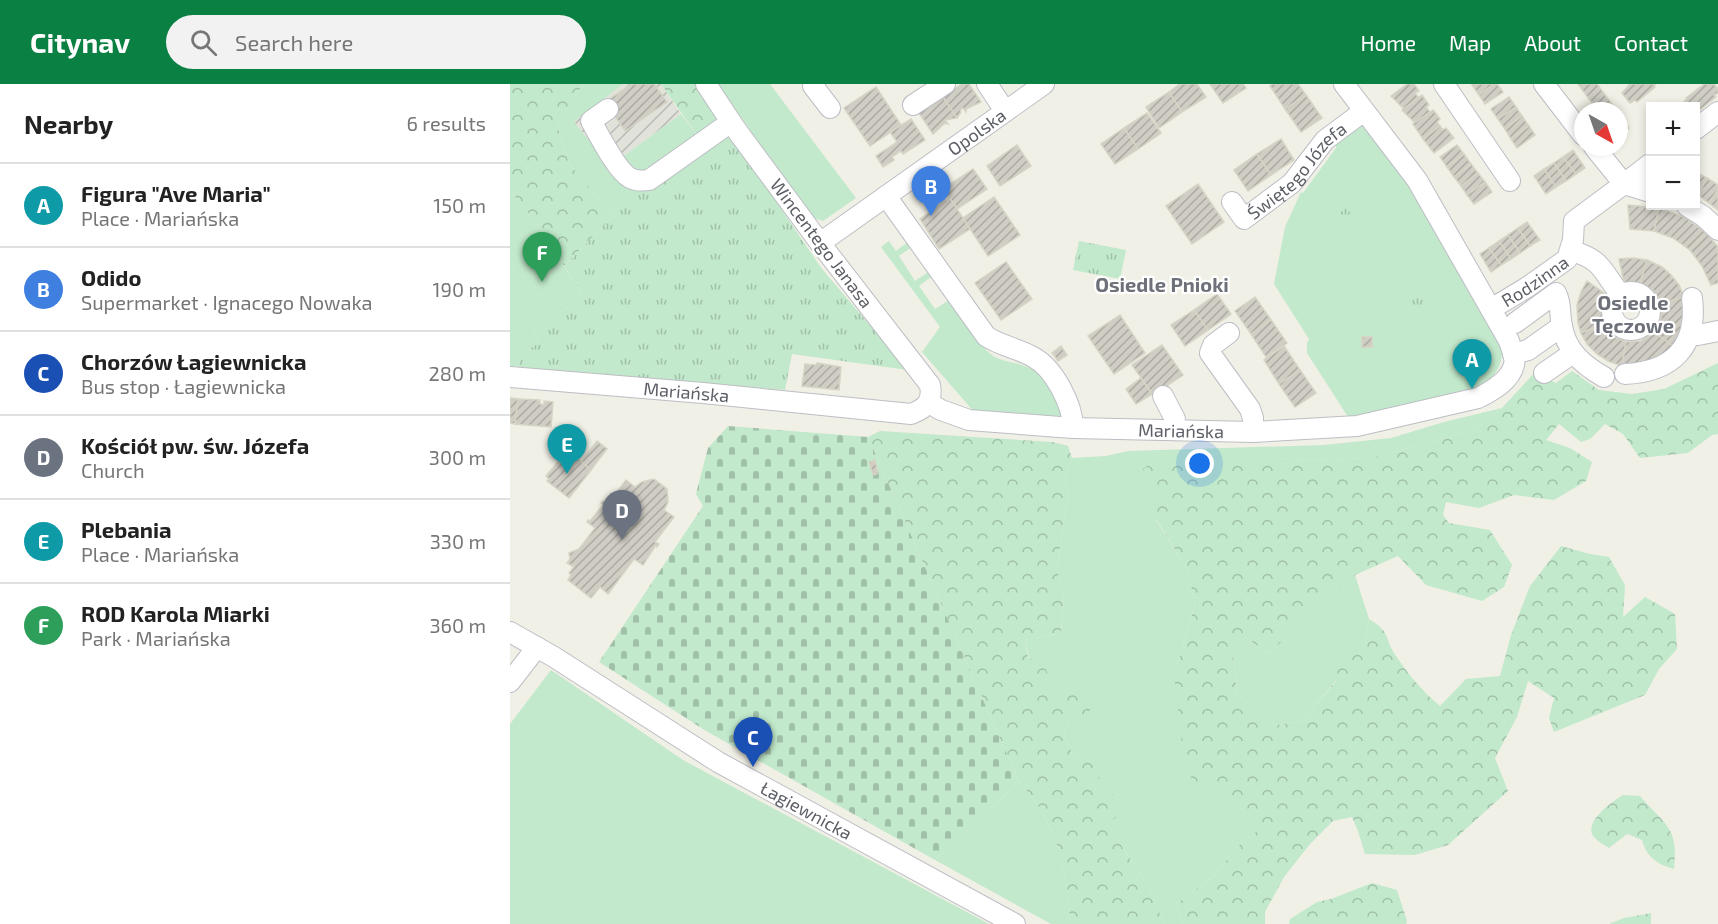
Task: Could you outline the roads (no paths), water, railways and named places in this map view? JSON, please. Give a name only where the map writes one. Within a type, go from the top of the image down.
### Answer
[{"type":"street","name":"Wincentego Janasa","points":[[706,84],[731,122],[820,243],[930,385],[932,395],[929,403]]},
{"type":"street","points":[[815,84],[813,86],[830,108]]},
{"type":"street","points":[[913,105],[945,84]]},
{"type":"street","points":[[987,84],[1005,111]]},
{"type":"street","name":"Opolska","points":[[820,243],[907,179],[1044,84]]},
{"type":"street","points":[[1344,84],[1417,180],[1509,341],[1513,354],[1528,350],[1562,326]]},
{"type":"street","points":[[1444,84],[1510,182]]},
{"type":"street","points":[[1544,84],[1574,123]]},
{"type":"street","points":[[608,109],[591,121],[605,146],[627,176],[641,181],[649,180],[731,122]]},
{"type":"street","name":"Świętego Józefa","points":[[1232,202],[1244,219],[1292,183],[1325,140],[1364,111]]},
{"type":"street","points":[[1700,126],[1716,116]]},
{"type":"street","points":[[1599,156],[1618,189],[1646,192]]},
{"type":"street","name":"Rodzinna","points":[[1491,309],[1567,259],[1571,251],[1574,222],[1646,167]]},
{"type":"street","points":[[886,196],[986,336],[1042,362],[1068,400],[1073,428]]},
{"type":"street","points":[[1693,210],[1718,230]]},
{"type":"street","points":[[1571,251],[1586,255],[1597,262],[1621,295]]},
{"type":"street","points":[[1515,323],[1562,289],[1560,300],[1562,326],[1573,352],[1581,362],[1604,377]]},
{"type":"street","points":[[1625,374],[1642,374],[1658,369],[1668,363],[1685,346],[1691,334],[1694,312],[1692,298]]},
{"type":"street","points":[[1691,334],[1698,335],[1718,330],[1718,314]]},
{"type":"street","points":[[1229,333],[1213,345],[1210,353],[1250,409],[1253,418],[1253,432]]},
{"type":"street","points":[[1544,373],[1573,352]]},
{"type":"street","name":"Mariańska","points":[[510,377],[703,393],[911,414],[924,409],[929,403],[969,420],[1073,428],[1253,432],[1357,426],[1478,398],[1494,390],[1505,379],[1514,365],[1513,354]]},
{"type":"street","points":[[1163,396],[1174,418],[1173,430]]},
{"type":"street","name":"Łagiewnicka","points":[[510,632],[718,762],[1015,924]]},
{"type":"street","points":[[510,682],[537,647]]},
{"type":"place","name":"Odido","points":[[931,216]]},
{"type":"place","name":"ROD Karola Miarki","points":[[542,282]]},
{"type":"place","name":"Figura \"Ave Maria\"","points":[[1472,389]]},
{"type":"place","name":"Plebania","points":[[567,474]]},
{"type":"place","name":"Kościół pw. św. Józefa","points":[[622,540]]},
{"type":"place","name":"Chorzów Łagiewnicka","points":[[753,767]]},
{"type":"district","name":"Osiedle Pnioki","points":[[1162,284]]},
{"type":"district","name":"Osiedle Tęczowe","points":[[1633,314]]}]
